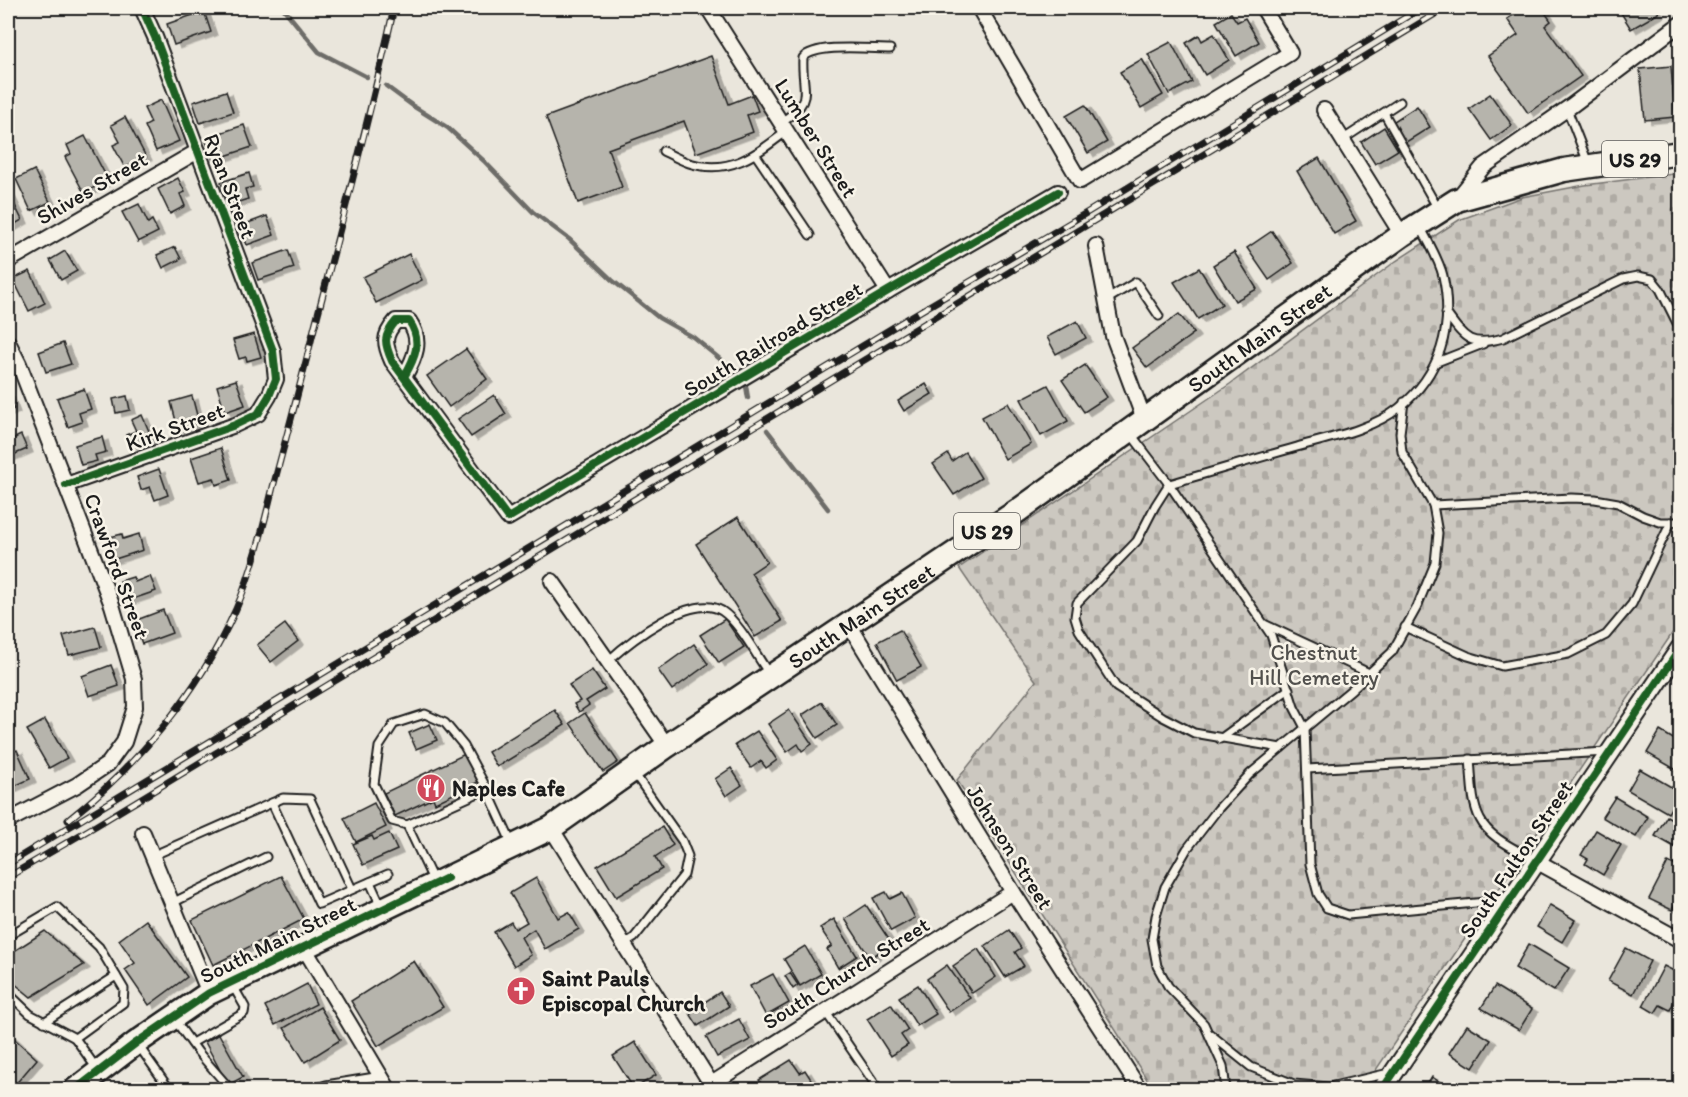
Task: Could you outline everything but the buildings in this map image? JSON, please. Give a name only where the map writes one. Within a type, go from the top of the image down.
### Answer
[{"type":"main road","name":"South Main Street","points":[[75,1089],[136,1043],[209,993],[551,828],[848,623],[1019,510],[1411,229],[1448,205],[1545,174],[1589,165],[1680,153]]},
{"type":"street","name":"Ryan Street","points":[[142,8],[273,351],[276,379]]},
{"type":"street","name":"Lumber Street","points":[[708,8],[888,291]]},
{"type":"street","points":[[979,8],[1080,181],[1290,53],[1263,8]]},
{"type":"street","points":[[1448,205],[1483,166],[1567,109],[1680,24]]},
{"type":"street","points":[[1323,110],[1342,140],[1411,229]]},
{"type":"street","name":"Shives Street","points":[[8,261],[198,151]]},
{"type":"street","name":"South Railroad Street","points":[[402,373],[508,518],[1058,192]]},
{"type":"street","points":[[1096,246],[1113,336],[1137,425]]},
{"type":"street","name":"Crawford Street","points":[[8,342],[19,364],[66,484],[111,605],[134,679],[135,707],[124,742],[108,764],[77,785],[8,821]]},
{"type":"street","name":"Kirk Street","points":[[66,484],[235,425],[258,414],[276,379]]},
{"type":"street","points":[[552,581],[667,746]]},
{"type":"street","name":"Johnson Street","points":[[848,623],[1013,892],[1140,1089]]},
{"type":"street","name":"South Fulton Street","points":[[1382,1089],[1680,649]]},
{"type":"street","points":[[551,828],[624,944],[709,1087]]},
{"type":"street","points":[[143,833],[209,993]]},
{"type":"street","points":[[1536,861],[1680,940]]},
{"type":"street","name":"South Church Street","points":[[709,1087],[1013,892]]},
{"type":"street","points":[[303,946],[389,1089]]},
{"type":"lane","points":[[663,151],[689,163],[713,167],[732,164],[756,155],[784,127],[804,100],[806,91],[803,58],[807,52],[820,49],[890,49]]},
{"type":"lane","points":[[1342,140],[1400,102]]},
{"type":"lane","points":[[1567,109],[1589,165]]},
{"type":"lane","points":[[1384,113],[1448,205]]},
{"type":"lane","points":[[756,155],[810,235]]},
{"type":"lane","points":[[1281,748],[1194,733],[1163,717],[1116,687],[1079,630],[1075,617],[1077,603],[1137,541],[1169,484],[1336,436],[1372,423],[1399,408],[1419,387],[1437,362],[1447,330],[1443,274],[1411,229]]},
{"type":"lane","points":[[1437,362],[1503,338],[1623,279],[1638,276],[1652,279],[1660,289],[1680,329]]},
{"type":"lane","points":[[1106,300],[1136,282],[1159,316]]},
{"type":"lane","points":[[1446,313],[1461,334],[1472,342],[1488,342]]},
{"type":"lane","points":[[1226,1089],[1223,1066],[1204,1024],[1168,986],[1157,966],[1152,939],[1156,916],[1165,887],[1187,849],[1218,809],[1250,774],[1392,652],[1417,607],[1435,563],[1438,533],[1433,505],[1402,452],[1400,433],[1404,402]]},
{"type":"lane","points":[[1137,425],[1169,484],[1271,635],[1294,707],[1305,728],[1310,864],[1318,894],[1328,908],[1347,915],[1510,899]]},
{"type":"lane","points":[[1433,505],[1571,498],[1595,499],[1618,503],[1660,522],[1680,522]]},
{"type":"lane","points":[[1405,627],[1468,656],[1502,666],[1568,654],[1605,634],[1632,604],[1671,522]]},
{"type":"lane","points":[[608,661],[632,640],[673,616],[699,607],[711,607],[723,612],[740,630],[770,676]]},
{"type":"lane","points":[[1264,624],[1369,673]]},
{"type":"lane","points":[[1220,739],[1289,689]]},
{"type":"lane","points":[[487,789],[406,825],[392,821],[374,784],[379,747],[394,724],[425,714],[445,723],[464,747],[487,789],[513,846]]},
{"type":"lane","points":[[1307,769],[1610,752]]},
{"type":"lane","points":[[1470,759],[1475,802],[1480,820],[1494,835],[1536,861]]},
{"type":"lane","points":[[624,944],[639,933],[684,876],[688,856],[682,841],[632,771]]},
{"type":"lane","points":[[152,856],[283,798],[310,799],[352,889]]},
{"type":"lane","points":[[272,803],[319,904],[388,874]]},
{"type":"lane","points":[[406,825],[435,884]]},
{"type":"lane","points":[[172,903],[266,858]]},
{"type":"lane","points":[[370,882],[383,909]]},
{"type":"lane","points":[[8,936],[57,906],[99,947],[124,989],[123,1003],[75,1038]]},
{"type":"lane","points":[[44,1022],[116,976]]},
{"type":"lane","points":[[192,1043],[244,1013],[245,1007],[231,982]]},
{"type":"lane","points":[[8,993],[30,1014],[75,1038],[99,1071]]},
{"type":"lane","points":[[825,1011],[879,1089]]},
{"type":"lane","points":[[173,1018],[231,1089]]},
{"type":"lane","points":[[1208,1033],[1251,1067],[1293,1084],[1329,1087]]},
{"type":"lane","points":[[136,1043],[170,1089]]},
{"type":"lane","points":[[1321,1089],[1394,1072]]},
{"type":"lane","points":[[311,1089],[326,1084],[381,1076]]},
{"type":"green space","name":"Chestnut Hill Cemetery","points":[[1673,174],[1680,191],[1680,622],[1363,1089],[1153,1089],[957,780],[1036,681],[959,568],[1230,384],[1396,261],[1459,220],[1522,197],[1585,185]]},
{"type":"waterway","points":[[283,8],[319,52],[367,77]]},
{"type":"waterway","points":[[386,86],[448,128],[484,161],[533,212],[569,239],[612,280],[659,318],[693,337],[731,368]]},
{"type":"waterway","points":[[746,386],[748,398]]},
{"type":"waterway","points":[[767,430],[828,509]]},
{"type":"railway","points":[[68,820],[119,775],[165,725],[204,669],[236,609],[257,549],[356,168],[394,8]]},
{"type":"railway","points":[[8,864],[907,319],[1088,212],[1421,8]]},
{"type":"railway","points":[[8,877],[1445,8]]},
{"type":"cycle path","points":[[66,485],[235,425],[258,414],[276,379],[273,351],[142,8]]},
{"type":"cycle path","points":[[404,377],[414,356],[416,336],[409,321],[396,321],[386,340],[392,361],[508,518],[1058,192]]},
{"type":"cycle path","points":[[1382,1090],[1680,649]]},
{"type":"cycle path","points":[[75,1090],[136,1043],[209,993],[447,878]]},
{"type":"place","name":"Naples Cafe","points":[[431,788]]},
{"type":"place","name":"Saint Pauls Episcopal Church","points":[[521,991]]}]
